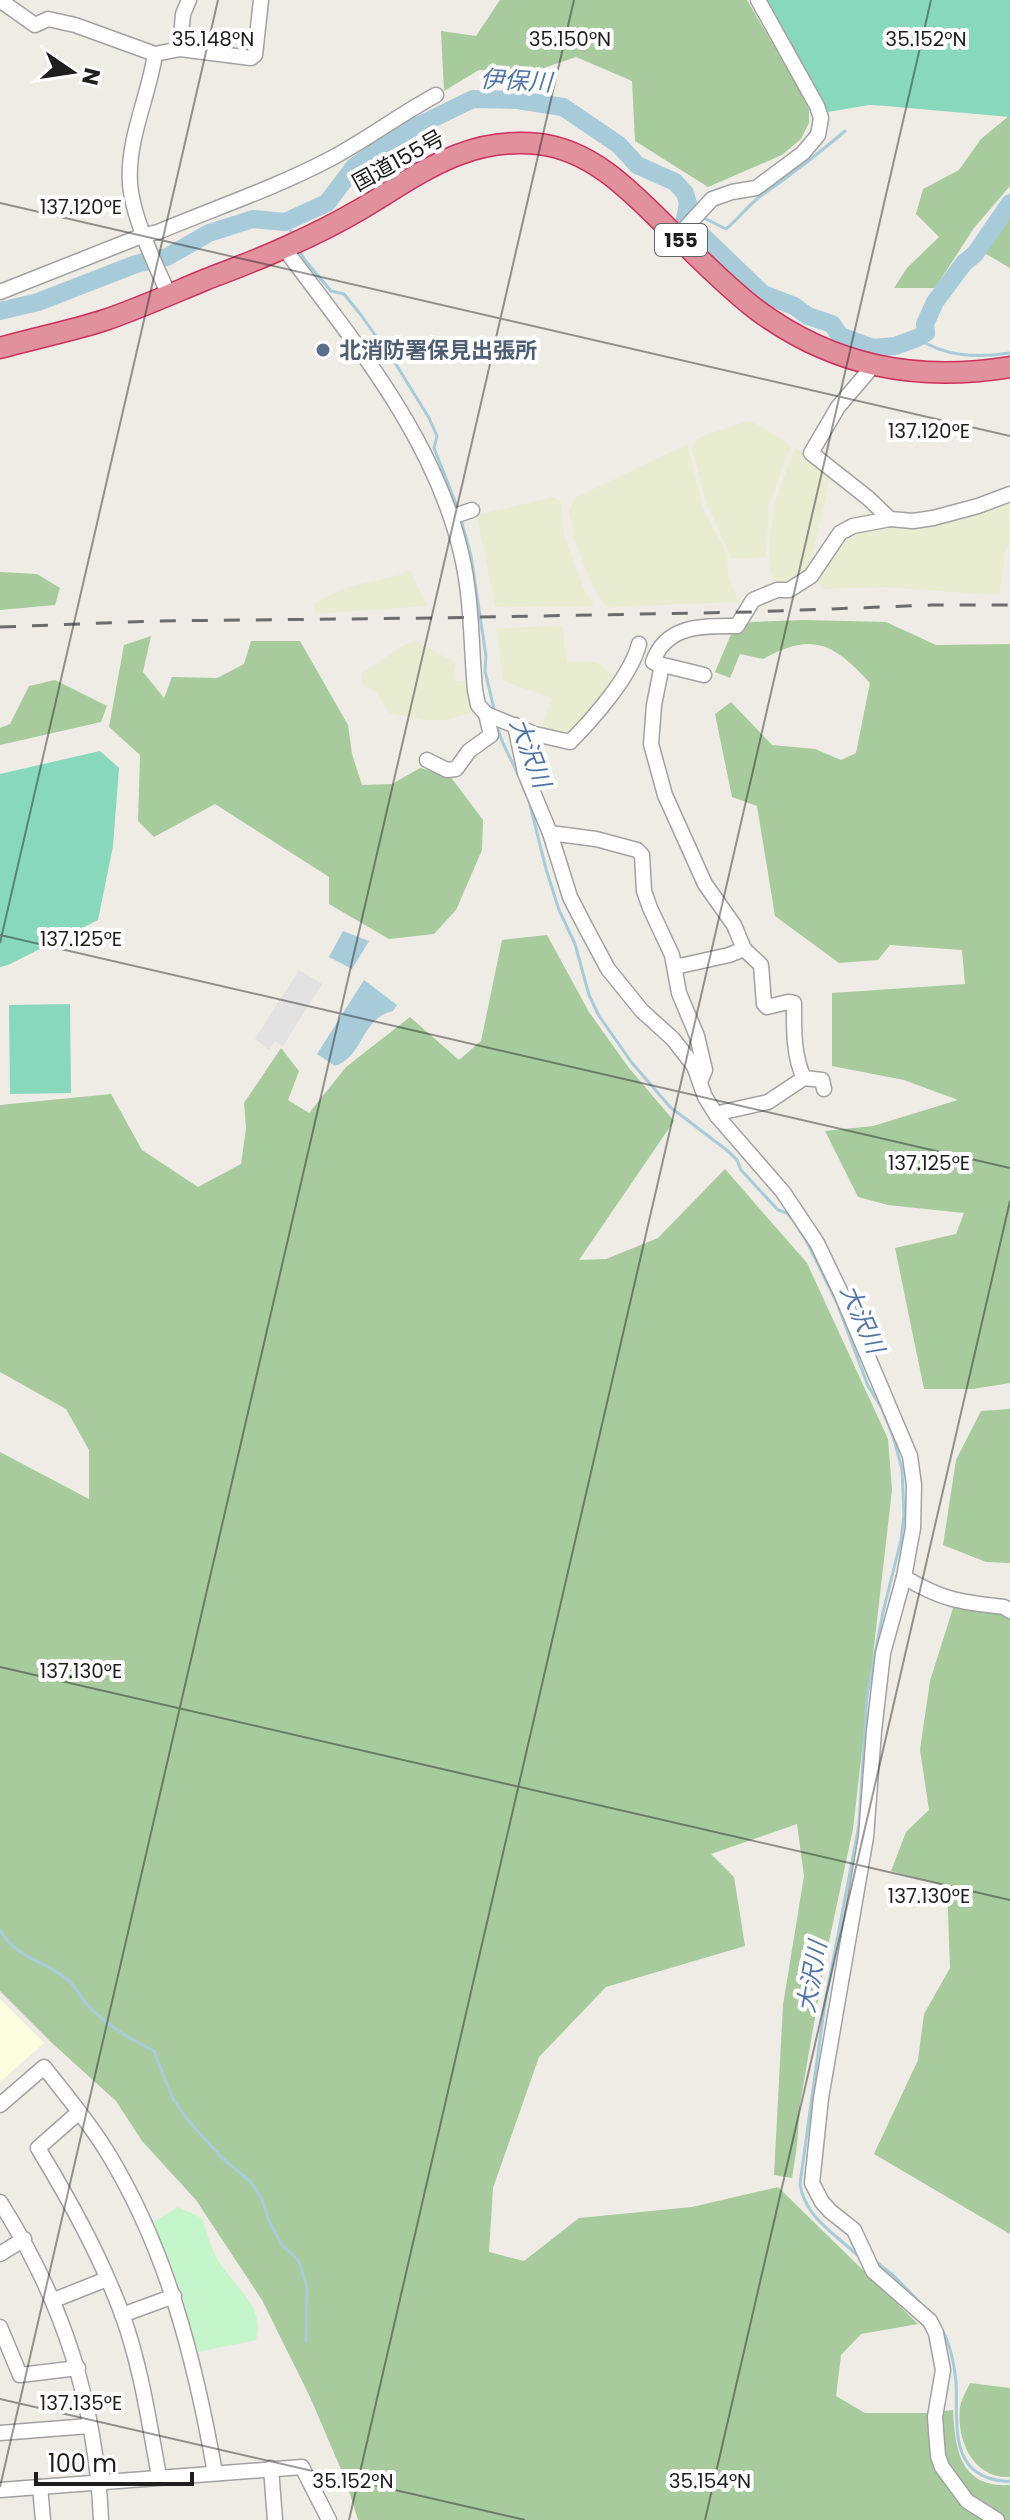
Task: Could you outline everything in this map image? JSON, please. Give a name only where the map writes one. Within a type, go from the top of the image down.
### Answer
[{"type":"highway","name":"国道155号","points":[[0,348],[105,320],[169,295],[311,235],[458,153],[506,143],[558,148],[589,160],[681,233],[756,309],[812,343],[873,366],[915,373],[977,373],[1010,367]]},
{"type":"street","points":[[180,49],[183,14],[189,0]]},
{"type":"street","points":[[1,1],[35,25],[48,19],[75,25],[155,54],[180,49],[254,57],[261,0]]},
{"type":"street","points":[[681,233],[712,199],[756,188],[803,153],[818,135],[821,118],[817,106],[758,0]]},
{"type":"street","points":[[155,54],[152,77],[135,137],[130,183],[145,238],[169,295]]},
{"type":"street","points":[[0,292],[145,238],[297,175],[332,158],[436,95]]},
{"type":"street","points":[[284,248],[387,390],[415,437],[453,516],[467,585],[475,690],[478,705],[486,714],[491,732],[489,739],[469,751],[456,769],[447,770],[427,760]]},
{"type":"street","points":[[873,366],[838,407],[811,453],[890,519]]},
{"type":"street","points":[[804,1078],[800,1072],[794,1028],[794,1003],[767,1007],[764,1004],[761,965],[744,949],[734,925],[705,884],[665,795],[651,744],[657,664],[655,654],[681,631],[693,626],[737,626],[753,600],[777,590],[789,590],[811,576],[840,533],[853,526],[890,519],[913,521],[933,518],[1010,494]]},
{"type":"street","points":[[453,516],[472,510]]},
{"type":"street","points":[[486,714],[535,734],[570,742],[593,719],[637,650],[657,664],[704,675]]},
{"type":"street","points":[[510,723],[570,897],[608,969],[642,1011],[673,1039],[694,1066],[705,1097],[717,1116],[783,1192],[817,1243],[905,1438],[910,1456],[913,1528],[904,1577],[883,1653],[866,1837],[811,2174],[822,2202],[854,2230],[873,2271],[930,2321],[936,2333],[943,2370],[935,2417],[938,2456],[942,2467],[967,2501],[997,2520]]},
{"type":"street","points":[[550,833],[596,839],[637,850],[642,855],[644,891],[672,955],[679,993],[703,1059],[705,1070],[700,1080],[705,1097]]},
{"type":"street","points":[[675,967],[744,949]]},
{"type":"street","points":[[717,1116],[768,1102],[804,1078],[819,1078],[824,1089]]},
{"type":"street","points":[[904,1577],[927,1591],[956,1602],[1004,1607],[1010,1611]]},
{"type":"street","points":[[0,2105],[44,2067],[106,2151],[146,2226],[174,2296],[203,2403],[215,2473]]},
{"type":"street","points":[[79,2112],[38,2148],[74,2206],[122,2315],[140,2378],[159,2476]]},
{"type":"street","points":[[0,2202],[24,2239],[54,2300],[78,2368],[99,2482],[101,2520]]},
{"type":"street","points":[[0,2254],[24,2239]]},
{"type":"street","points":[[54,2300],[107,2279]]},
{"type":"street","points":[[122,2315],[174,2296]]},
{"type":"street","points":[[0,2327],[20,2375],[78,2368]]},
{"type":"street","points":[[0,2433],[89,2426]]},
{"type":"street","points":[[0,2490],[302,2467],[329,2520]]},
{"type":"street","points":[[271,2468],[275,2520]]},
{"type":"street","points":[[40,2487],[43,2520]]},
{"type":"shaded area","points":[[745,422],[764,428],[791,446],[769,504],[766,557],[732,559],[707,505],[693,451],[695,441],[702,436]]},
{"type":"shaded area","points":[[687,444],[704,511],[727,553],[728,577],[739,602],[607,607],[594,589],[575,542],[569,512],[575,498]]},
{"type":"shaded area","points":[[795,448],[831,474],[808,573],[775,584],[769,566],[774,505]]},
{"type":"shaded area","points":[[553,497],[561,502],[564,536],[584,589],[594,606],[495,607],[477,515]]},
{"type":"shaded area","points":[[1009,500],[1010,546],[1006,549],[999,595],[884,587],[824,589],[816,580],[846,534]]},
{"type":"shaded area","points":[[410,570],[427,606],[314,614],[314,603],[348,587]]},
{"type":"shaded area","points":[[562,626],[567,662],[596,662],[614,676],[583,723],[567,735],[541,728],[552,698],[503,681],[496,628]]},
{"type":"shaded area","points":[[416,641],[456,663],[453,680],[469,682],[474,712],[446,720],[423,720],[389,713],[376,692],[364,686],[361,674],[406,644]]},
{"type":"shaded area","points":[[299,970],[322,984],[283,1046],[275,1041],[269,1050],[255,1039]]},
{"type":"shaded area","points":[[0,1999],[44,2043],[0,2082]]},
{"type":"green space","points":[[500,0],[747,0],[801,93],[809,110],[809,123],[801,139],[782,155],[708,187],[635,141],[632,81],[576,57],[532,72],[479,70],[444,91],[441,31],[476,36]]},
{"type":"green space","points":[[765,0],[1010,0],[1010,117],[869,105],[828,112]]},
{"type":"green space","points":[[1010,115],[1010,186],[974,228],[935,288],[894,288],[907,268],[939,237],[916,214],[923,189],[959,170],[981,139]]},
{"type":"green space","points":[[1010,216],[1010,268],[981,251]]},
{"type":"green space","points":[[0,572],[37,574],[60,588],[55,605],[0,610]]},
{"type":"green space","points":[[751,622],[886,622],[936,645],[1010,644],[1010,1383],[973,1389],[924,1389],[895,1248],[956,1234],[964,1213],[888,1205],[858,1197],[825,1131],[873,1126],[958,1100],[904,1080],[832,1066],[832,993],[965,984],[962,950],[890,945],[878,960],[839,963],[775,916],[757,806],[732,797],[715,714],[731,702],[772,745],[815,749],[841,760],[856,753],[870,683],[834,651],[809,644],[780,650],[763,659],[740,654],[730,678],[715,672],[732,632]]},
{"type":"green space","points":[[151,636],[143,672],[164,698],[172,677],[217,678],[244,664],[251,641],[300,641],[348,725],[352,754],[362,785],[392,784],[420,768],[450,776],[483,820],[482,850],[456,910],[434,934],[389,939],[329,904],[329,877],[215,804],[154,837],[138,821],[140,755],[109,727],[124,645]]},
{"type":"green space","points":[[55,680],[107,706],[101,722],[0,745],[0,728],[10,724],[29,686]]},
{"type":"green space","points":[[100,751],[119,768],[113,846],[98,920],[0,967],[0,774]]},
{"type":"green space","points":[[547,935],[589,1012],[629,1068],[674,1121],[579,1260],[606,1259],[658,1238],[725,1169],[807,1263],[888,1439],[892,1490],[853,1829],[825,1960],[800,2104],[792,2178],[774,2175],[783,2005],[804,1876],[797,1824],[711,1854],[734,1877],[745,1946],[606,1987],[539,2057],[493,2188],[489,2252],[524,2261],[579,2218],[692,2207],[778,2187],[918,2324],[861,2334],[841,2355],[836,2396],[865,2413],[953,2410],[959,2452],[971,2473],[993,2484],[1010,2485],[1010,2520],[358,2520],[346,2481],[310,2397],[262,2300],[196,2200],[142,2141],[116,2101],[0,1991],[0,1452],[89,1499],[89,1450],[66,1409],[0,1372],[0,1105],[111,1094],[142,1150],[198,1187],[241,1164],[246,1128],[244,1103],[281,1048],[299,1071],[288,1100],[309,1113],[346,1067],[410,1017],[459,1060],[481,1041],[502,940]]},
{"type":"green space","points":[[70,1004],[71,1093],[10,1094],[9,1005]]},
{"type":"green space","points":[[1010,1409],[1010,1563],[986,1562],[943,1545],[956,1460],[981,1411]]},
{"type":"green space","points":[[953,1608],[1004,1611],[1010,1616],[1010,2234],[874,2154],[918,2060],[924,2014],[950,1968],[947,1886],[891,1871],[906,1832],[929,1810],[920,1750],[930,1681]]},
{"type":"green space","points":[[178,2207],[202,2218],[220,2264],[256,2315],[256,2340],[198,2352],[179,2285],[152,2223]]},
{"type":"green space","points":[[970,2383],[1010,2388],[1010,2477],[986,2472],[970,2456],[965,2445],[961,2433],[960,2407]]},
{"type":"water","points":[[343,931],[369,941],[352,969],[329,957]]},
{"type":"water","points":[[364,980],[397,1005],[393,1011],[375,1021],[352,1054],[335,1066],[317,1054]]},
{"type":"waterway","name":"伊保川","points":[[0,311],[38,302],[136,264],[167,257],[209,233],[253,219],[285,222],[327,203],[354,167],[403,133],[473,99],[517,100],[563,107],[619,145],[637,165],[675,182],[685,193],[688,203],[685,219],[763,294],[832,324],[840,336],[873,348],[895,346],[926,333],[925,324],[935,302],[964,263],[975,254],[1010,203]]},
{"type":"waterway","points":[[700,216],[726,229],[758,198],[845,131]]},
{"type":"waterway","points":[[688,203],[695,211]]},
{"type":"waterway","name":"大沢川","points":[[285,222],[294,236]]},
{"type":"waterway","name":"大沢川","points":[[300,251],[331,291],[344,294],[361,315],[429,418],[437,436],[434,448],[458,509]]},
{"type":"waterway","points":[[917,338],[939,349],[962,354],[1010,353]]},
{"type":"waterway","name":"大沢川","points":[[461,520],[471,556],[486,656],[485,671],[495,713]]},
{"type":"waterway","name":"大沢川","points":[[497,724],[518,775]]},
{"type":"waterway","name":"大沢川","points":[[521,782],[559,910],[575,944],[589,995],[599,1016],[632,1063],[670,1107],[728,1151],[778,1210],[787,1213],[795,1223],[837,1303],[868,1386],[893,1436],[902,1469],[904,1515],[901,1540],[867,1696],[859,1825],[825,2003],[800,2184],[814,2215],[861,2256]]},
{"type":"waterway","points":[[0,1930],[23,1954],[69,1981],[91,2009],[107,2023],[154,2051],[172,2097],[186,2118],[222,2158],[251,2182],[282,2245],[299,2261],[307,2288],[306,2342]]},
{"type":"waterway","name":"大沢川","points":[[875,2261],[925,2308]]},
{"type":"waterway","name":"大沢川","points":[[938,2323],[954,2367],[958,2437],[966,2461],[986,2477],[1010,2481]]},
{"type":"railway","points":[[0,627],[156,621],[1010,605]]},
{"type":"place","name":"北消防署保見出張所","points":[[323,350]]}]
